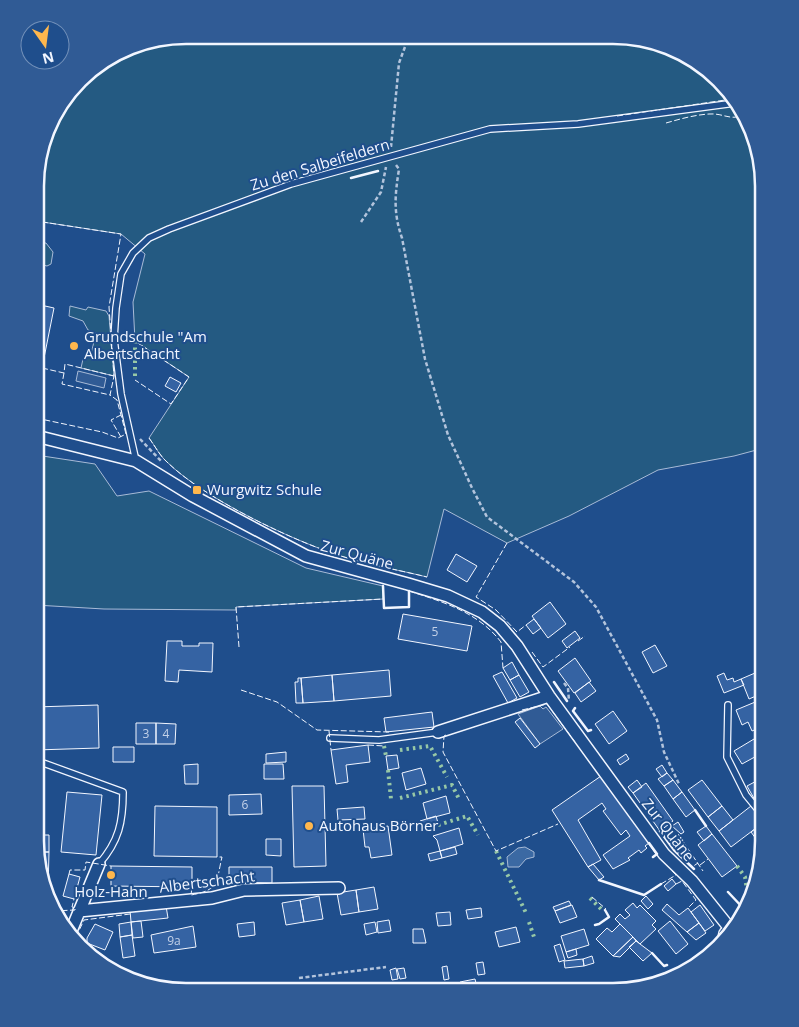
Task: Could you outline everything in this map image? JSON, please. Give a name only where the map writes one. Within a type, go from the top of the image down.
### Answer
[{"type":"street","name":"Zur Quäne","points":[[44,438],[136,461],[193,496],[306,556],[448,596],[482,612],[500,626],[517,646],[549,696],[664,854],[692,881],[728,925]]},
{"type":"street","points":[[438,732],[549,696]]},
{"type":"street","points":[[73,927],[99,864]]},
{"type":"street","name":"Albertschacht","points":[[80,911],[212,898],[244,890],[339,888]]},
{"type":"lane","name":"Zu den Salbeifeldern","points":[[136,461],[121,394],[114,339],[116,308],[122,274],[133,253],[149,238],[186,222],[291,184],[490,129],[588,123],[730,105]]},
{"type":"lane","points":[[728,705],[727,757],[746,795],[755,806]]},
{"type":"lane","points":[[330,738],[379,740],[438,732]]},
{"type":"lane","points":[[44,763],[123,792],[123,818],[112,849],[99,864]]},
{"type":"path","points":[[361,222],[381,192],[392,143],[399,63],[406,44]]},
{"type":"path","points":[[389,156],[399,168],[395,196],[395,219],[402,238],[425,359],[448,436],[472,488],[487,516],[574,582],[596,606],[657,720],[664,752],[679,784]]},
{"type":"path","points":[[564,683],[568,688],[568,701]]},
{"type":"path","points":[[299,978],[386,966]]},
{"type":"shaded area","points":[[186,44],[613,44],[632,45],[650,49],[684,63],[707,79],[720,92],[736,115],[750,149],[754,167],[755,186],[755,450],[658,470],[569,516],[507,543],[444,509],[427,577],[373,565],[321,549],[250,517],[203,490],[164,460],[149,438],[189,377],[135,341],[133,302],[145,254],[121,234],[44,222],[45,167],[58,123],[73,99],[92,79],[107,68],[140,51],[158,46]]},
{"type":"shaded area","points":[[44,243],[53,252],[51,264],[44,265]]},
{"type":"shaded area","points":[[70,306],[86,310],[88,307],[106,311],[109,316],[114,376],[81,368],[83,359],[91,354],[96,333],[88,330],[83,321],[69,316]]},
{"type":"shaded area","points":[[78,371],[106,378],[104,388],[76,381]]},
{"type":"shaded area","points":[[44,456],[95,464],[117,496],[149,491],[306,568],[383,586],[383,599],[236,607],[236,610],[104,609],[44,606]]},
{"type":"shaded area","points":[[540,706],[543,709],[546,707],[563,729],[540,744],[518,714]]},
{"type":"shaded area","points":[[525,847],[534,852],[534,857],[526,859],[519,867],[508,867],[507,857],[518,848]]},
{"type":"building","points":[[44,306],[54,308],[44,358]]},
{"type":"building","points":[[170,377],[181,383],[176,392],[165,386]]},
{"type":"building","points":[[456,554],[477,566],[467,582],[447,570]]},
{"type":"building","points":[[550,602],[566,624],[548,638],[532,616]]},
{"type":"building","points":[[403,614],[472,626],[467,651],[398,639]]},
{"type":"building","points":[[534,619],[541,628],[533,634],[526,625]]},
{"type":"building","points":[[575,631],[580,638],[567,648],[562,641]]},
{"type":"building","points":[[167,641],[182,641],[182,646],[199,646],[199,643],[213,643],[212,672],[179,670],[178,682],[165,681]]},
{"type":"building","points":[[655,645],[667,666],[653,673],[642,652]]},
{"type":"building","points":[[575,658],[591,681],[574,693],[558,671]]},
{"type":"building","points":[[512,662],[519,675],[510,680],[503,668]]},
{"type":"building","points":[[389,670],[391,696],[334,701],[332,675]]},
{"type":"building","points":[[502,672],[517,698],[508,703],[493,676]]},
{"type":"building","points":[[724,673],[727,680],[733,678],[734,682],[741,679],[744,685],[724,693],[717,676]]},
{"type":"building","points":[[755,673],[755,696],[749,699],[741,679]]},
{"type":"building","points":[[332,675],[334,701],[303,703],[301,678]]},
{"type":"building","points":[[519,675],[529,692],[520,697],[510,680]]},
{"type":"building","points":[[298,678],[301,678],[303,703],[296,703],[295,682],[298,682]]},
{"type":"building","points":[[589,682],[596,691],[581,702],[575,693]]},
{"type":"building","points":[[755,702],[755,730],[752,731],[748,722],[742,725],[736,710]]},
{"type":"building","points":[[98,705],[99,748],[44,750],[44,707]]},
{"type":"building","points":[[613,711],[627,731],[609,744],[595,724]]},
{"type":"building","points":[[432,712],[434,727],[386,732],[384,718]]},
{"type":"building","points":[[520,718],[540,744],[535,748],[515,722]]},
{"type":"building","points":[[136,723],[156,723],[156,744],[136,744]]},
{"type":"building","points":[[156,723],[176,724],[175,744],[156,744]]},
{"type":"building","points":[[754,739],[755,741],[755,757],[742,764],[734,751]]},
{"type":"building","points":[[368,745],[370,762],[346,765],[348,782],[336,784],[331,750]]},
{"type":"building","points":[[113,747],[134,747],[134,762],[113,762]]},
{"type":"building","points":[[286,752],[286,762],[266,763],[266,754]]},
{"type":"building","points":[[626,754],[629,759],[620,765],[617,760]]},
{"type":"building","points":[[397,755],[399,768],[388,770],[386,756]]},
{"type":"building","points":[[198,764],[198,784],[185,784],[184,765]]},
{"type":"building","points":[[264,764],[283,764],[284,779],[264,779]]},
{"type":"building","points":[[662,765],[667,773],[662,777],[656,769]]},
{"type":"building","points":[[421,768],[426,784],[406,790],[402,773]]},
{"type":"building","points":[[667,773],[673,780],[664,786],[658,779]]},
{"type":"building","points":[[601,776],[649,843],[645,846],[647,848],[641,853],[639,850],[628,858],[630,860],[613,869],[603,855],[630,836],[626,830],[621,835],[603,811],[606,809],[602,803],[578,820],[601,860],[588,867],[552,810]]},
{"type":"building","points":[[637,780],[642,787],[633,793],[628,787]]},
{"type":"building","points":[[673,780],[682,792],[673,799],[664,786]]},
{"type":"building","points":[[702,780],[722,806],[708,817],[688,790]]},
{"type":"building","points":[[755,782],[755,800],[747,786]]},
{"type":"building","points":[[646,783],[673,821],[660,831],[633,793]]},
{"type":"building","name":"Autohaus Börner","points":[[292,786],[324,786],[326,866],[294,867]]},
{"type":"building","points":[[67,792],[102,795],[96,855],[61,852]]},
{"type":"building","points":[[682,792],[695,810],[686,817],[673,799]]},
{"type":"building","points":[[261,794],[262,814],[229,815],[229,795]]},
{"type":"building","points":[[446,796],[450,813],[427,819],[423,803]]},
{"type":"building","points":[[155,806],[217,807],[217,857],[154,856]]},
{"type":"building","points":[[722,806],[733,820],[719,831],[708,817]]},
{"type":"building","points":[[751,806],[755,811],[755,829],[731,847],[719,831]]},
{"type":"building","points":[[364,807],[365,819],[338,820],[337,809]]},
{"type":"building","points":[[436,816],[438,823],[421,827],[420,821]]},
{"type":"building","points":[[678,822],[684,832],[681,834],[672,826]]},
{"type":"building","points":[[388,826],[392,855],[371,858],[369,847],[365,847],[363,829]]},
{"type":"building","points":[[706,826],[712,834],[704,841],[697,832]]},
{"type":"building","points":[[459,828],[463,844],[440,851],[437,840],[433,836]]},
{"type":"building","points":[[755,829],[755,838],[751,832]]},
{"type":"building","points":[[712,834],[737,866],[722,877],[698,845]]},
{"type":"building","points":[[44,835],[49,835],[49,852],[45,852]]},
{"type":"building","points":[[266,839],[281,839],[281,856],[266,855]]},
{"type":"building","points":[[455,847],[457,854],[442,858],[440,851]]},
{"type":"building","points":[[440,851],[442,858],[430,861],[428,854]]},
{"type":"building","points":[[45,852],[49,852],[48,875]]},
{"type":"building","points":[[593,864],[604,877],[599,880],[588,867]]},
{"type":"building","points":[[111,866],[192,867],[192,887],[111,886]]},
{"type":"building","points":[[229,867],[272,867],[272,883],[229,882]]},
{"type":"building","points":[[69,874],[80,877],[74,899],[63,896]]},
{"type":"building","points":[[672,879],[676,884],[668,891],[664,886]]},
{"type":"building","points":[[374,887],[378,909],[359,912],[356,890]]},
{"type":"building","points":[[356,890],[359,912],[341,915],[337,893]]},
{"type":"building","points":[[319,896],[323,919],[304,922],[300,900]]},
{"type":"building","points":[[646,896],[653,904],[648,909],[641,901]]},
{"type":"building","points":[[300,900],[304,922],[286,925],[282,903]]},
{"type":"building","points":[[569,901],[571,905],[555,911],[553,907]]},
{"type":"building","points":[[633,903],[637,908],[640,905],[656,921],[652,925],[656,929],[640,944],[615,919],[620,914],[625,919],[630,915],[625,910]]},
{"type":"building","points":[[667,904],[679,915],[688,908],[699,923],[687,932],[662,910]]},
{"type":"building","points":[[572,905],[577,917],[560,923],[555,911]]},
{"type":"building","points":[[700,905],[714,925],[705,931],[691,912]]},
{"type":"building","points":[[166,906],[168,918],[131,922],[130,910]]},
{"type":"building","points":[[481,908],[482,917],[468,919],[466,910]]},
{"type":"building","points":[[450,912],[451,925],[438,926],[436,913]]},
{"type":"building","points":[[389,920],[391,931],[378,933],[377,922]]},
{"type":"building","points":[[141,921],[143,937],[133,938],[131,922]]},
{"type":"building","points":[[670,921],[688,944],[676,954],[658,931]]},
{"type":"building","points":[[131,922],[132,935],[120,937],[119,924]]},
{"type":"building","points":[[254,922],[255,935],[239,937],[237,924]]},
{"type":"building","points":[[375,922],[377,932],[366,935],[364,924]]},
{"type":"building","points":[[699,923],[706,933],[696,940],[687,932]]},
{"type":"building","points":[[95,924],[113,932],[105,950],[87,943],[87,938]]},
{"type":"building","points":[[620,924],[633,937],[613,956],[596,939],[607,928],[612,932]]},
{"type":"building","points":[[193,926],[196,947],[154,953],[151,935]]},
{"type":"building","points":[[516,927],[520,942],[499,947],[495,932]]},
{"type":"building","points":[[413,929],[423,929],[426,943],[413,943]]},
{"type":"building","points":[[584,929],[589,945],[566,952],[561,936]]},
{"type":"building","points":[[132,935],[135,956],[123,958],[120,937]]},
{"type":"building","points":[[633,937],[636,941],[620,957],[613,956]]},
{"type":"building","points":[[636,941],[652,953],[643,961],[629,947]]},
{"type":"building","points":[[560,944],[565,960],[559,962],[554,946]]},
{"type":"building","points":[[576,949],[577,955],[568,958],[566,952]]},
{"type":"building","points":[[592,956],[594,963],[584,966],[583,959]]},
{"type":"building","points":[[583,959],[584,966],[565,968],[564,961]]},
{"type":"building","points":[[483,962],[485,974],[478,975],[476,963]]},
{"type":"building","points":[[447,966],[449,979],[444,980],[442,967]]},
{"type":"building","points":[[396,968],[398,979],[392,980],[390,970]]},
{"type":"building","points":[[404,968],[406,978],[400,979],[397,969]]},
{"type":"building","points":[[475,979],[476,983],[460,983]]},
{"type":"hedge","points":[[135,341],[135,380]]},
{"type":"hedge","points":[[384,746],[386,756]]},
{"type":"hedge","points":[[400,750],[430,746],[447,777]]},
{"type":"hedge","points":[[388,770],[391,799]]},
{"type":"hedge","points":[[400,798],[452,785],[459,799]]},
{"type":"hedge","points":[[438,825],[467,816],[478,835]]},
{"type":"hedge","points":[[496,851],[527,915]]},
{"type":"hedge","points":[[737,866],[745,877],[747,888]]},
{"type":"hedge","points":[[590,898],[603,911]]},
{"type":"hedge","points":[[529,922],[534,937]]},
{"type":"fence","points":[[617,116],[727,100]]},
{"type":"fence","points":[[666,123],[687,117],[714,114],[737,117]]},
{"type":"fence","points":[[44,222],[121,234],[109,307],[114,376],[110,395],[117,400],[126,434],[118,438],[102,432],[44,420]]},
{"type":"fence","points":[[135,341],[189,377],[171,404],[135,380]]},
{"type":"fence","points":[[44,368],[64,373],[65,364],[114,376]]},
{"type":"fence","points":[[64,373],[62,384],[110,395]]},
{"type":"fence","points":[[121,415],[111,420],[121,437]]},
{"type":"fence","points":[[149,438],[164,460],[183,476],[203,490],[250,517],[298,540],[341,556],[427,577]]},
{"type":"fence","points":[[507,543],[476,597],[496,610],[517,632],[526,625]]},
{"type":"fence","points":[[409,591],[459,609],[482,623],[501,642],[503,668]]},
{"type":"fence","points":[[239,647],[236,607],[383,599]]},
{"type":"fence","points":[[578,641],[585,636]]},
{"type":"fence","points":[[532,652],[543,667],[570,647]]},
{"type":"fence","points":[[241,690],[277,702],[317,730],[389,732]]},
{"type":"fence","points":[[522,710],[547,704],[575,742]]},
{"type":"fence","points":[[329,731],[331,750]]},
{"type":"fence","points":[[446,735],[444,736],[443,752],[496,851],[558,824]]},
{"type":"fence","points":[[368,745],[384,746]]},
{"type":"fence","points":[[660,831],[692,867],[698,863]]},
{"type":"fence","points":[[678,834],[703,871]]},
{"type":"fence","points":[[192,887],[191,895],[207,890],[215,884],[222,857],[217,857]]},
{"type":"fence","points":[[700,865],[708,859]]},
{"type":"fence","points":[[69,874],[70,870],[85,870],[86,862],[111,866]]},
{"type":"fence","points":[[661,884],[676,875],[671,870]]},
{"type":"fence","points":[[676,884],[682,881],[696,900],[688,908]]},
{"type":"fence","points":[[592,897],[606,909]]},
{"type":"fence","points":[[62,911],[75,910],[72,907],[74,899]]},
{"type":"fence","points":[[78,933],[84,920],[130,914]]},
{"type":"wall","points":[[351,178],[378,171]]},
{"type":"wall","points":[[383,586],[384,608],[409,607],[409,591]]},
{"type":"wall","points":[[554,682],[567,701]]},
{"type":"wall","points":[[575,708],[573,711],[588,731],[591,730]]},
{"type":"wall","points":[[695,810],[706,826]]},
{"type":"wall","points":[[660,831],[674,850],[694,869]]},
{"type":"wall","points":[[649,843],[657,854],[653,857]]},
{"type":"wall","points":[[599,880],[644,895],[661,884]]},
{"type":"wall","points":[[728,892],[740,904]]},
{"type":"wall","points":[[595,925],[609,917],[605,910]]},
{"type":"wall","points":[[652,953],[664,966],[667,965]]},
{"type":"place","name":"Grundschule \"Am Albertschacht","points":[[74,346]]},
{"type":"place","name":"Wurgwitz Schule","points":[[197,490]]},
{"type":"place","name":"Autohaus Börner","points":[[309,826]]},
{"type":"place","name":"Holz-Hahn","points":[[111,875]]}]
